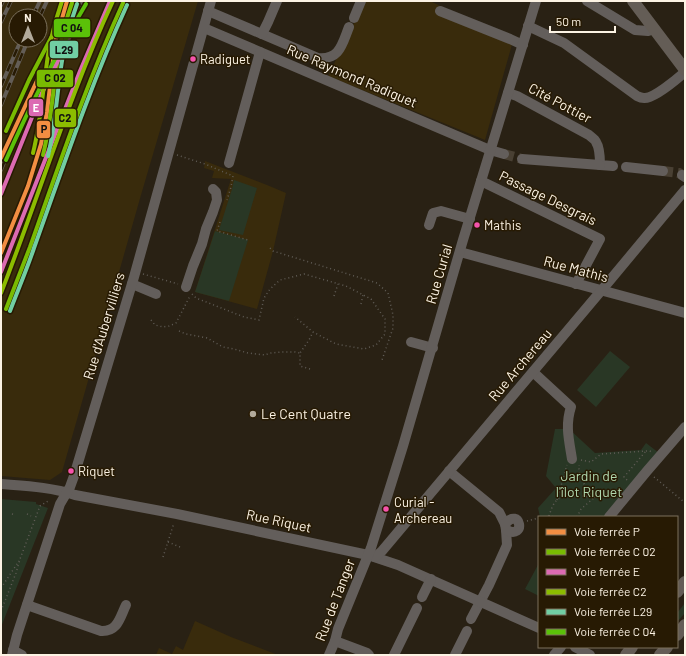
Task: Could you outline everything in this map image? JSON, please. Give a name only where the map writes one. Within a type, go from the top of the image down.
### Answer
[{"type":"main road","points":[[633,1],[685,71]]},
{"type":"main road","points":[[678,591],[685,582]]},
{"type":"main road","points":[[678,634],[685,625]]},
{"type":"street","points":[[262,34],[277,1]]},
{"type":"street","points":[[210,6],[262,34],[318,58],[323,58],[331,57],[338,53],[360,1]]},
{"type":"street","name":"Rue Curial","points":[[371,556],[371,548],[433,348],[490,150],[536,1]]},
{"type":"street","points":[[587,1],[635,30],[648,31],[654,29]]},
{"type":"street","name":"Rue d'Aubervilliers","points":[[16,653],[27,605],[60,504],[70,487],[74,476],[132,284],[210,6]]},
{"type":"street","points":[[440,11],[522,45]]},
{"type":"street","points":[[528,26],[564,43],[637,96],[644,98],[658,93],[685,71]]},
{"type":"street","name":"Rue Raymond Radiguet","points":[[204,28],[490,150]]},
{"type":"street","points":[[229,163],[260,52]]},
{"type":"street","name":"Cité Pottier","points":[[508,93],[517,96],[589,134],[596,141],[599,150],[600,165]]},
{"type":"street","points":[[490,150],[504,154]]},
{"type":"street","points":[[522,159],[613,166]]},
{"type":"street","points":[[626,167],[663,171]]},
{"type":"street","name":"Passage Desgrais","points":[[481,181],[600,239],[576,284]]},
{"type":"street","points":[[189,290],[193,266],[217,200],[216,192],[213,189]]},
{"type":"street","name":"Rue Archereau","points":[[371,556],[382,551],[685,190]]},
{"type":"street","points":[[429,225],[433,213],[441,210],[470,220]]},
{"type":"street","name":"Rue Mathis","points":[[460,252],[685,313]]},
{"type":"street","points":[[132,284],[156,294]]},
{"type":"street","points":[[411,342],[433,348]]},
{"type":"street","points":[[533,372],[571,407],[567,424],[576,459]]},
{"type":"street","points":[[610,516],[632,484],[647,471],[685,427]]},
{"type":"street","points":[[449,471],[499,512],[505,527],[507,545],[481,602],[471,619]]},
{"type":"street","name":"Rue Riquet","points":[[1,484],[51,488],[371,556],[398,565],[431,579],[538,628]]},
{"type":"street","points":[[505,527],[508,521],[512,519],[519,523]]},
{"type":"street","name":"Rue de Tanger","points":[[330,655],[338,629],[371,556]]},
{"type":"street","points":[[422,597],[431,579]]},
{"type":"street","points":[[27,605],[101,631],[107,631],[115,627],[126,604]]},
{"type":"street","points":[[394,655],[417,608]]},
{"type":"street","points":[[455,655],[467,631]]},
{"type":"street","points":[[335,641],[369,655]]},
{"type":"street","points":[[577,648],[590,655]]},
{"type":"path","points":[[177,155],[205,164]]},
{"type":"path","points":[[270,248],[273,251],[377,283],[388,293],[393,315],[393,328],[382,360]]},
{"type":"path","points":[[135,272],[189,290],[196,298],[244,317],[259,320],[264,298],[270,289],[280,280],[304,274],[346,286],[371,299],[385,319],[385,334],[376,345],[364,349],[336,344],[313,332],[296,317]]},
{"type":"path","points":[[334,296],[338,284]]},
{"type":"path","points":[[151,320],[155,325],[163,327],[176,323],[189,290]]},
{"type":"path","points":[[361,304],[363,295]]},
{"type":"path","points":[[179,331],[186,334],[207,338],[223,347],[248,354],[265,355],[283,352],[300,353]]},
{"type":"path","points":[[310,369],[300,366],[300,353],[313,332]]},
{"type":"path","points":[[557,500],[565,496],[595,497],[611,493],[632,484],[624,477],[646,451]]},
{"type":"path","points":[[549,516],[552,507],[557,500],[567,462],[576,459],[591,462],[601,454],[646,451],[650,451],[658,457]]},
{"type":"path","points":[[576,459],[580,477],[595,497]]},
{"type":"path","points":[[647,471],[684,502]]},
{"type":"path","points":[[1,611],[40,506],[48,501],[49,497]]},
{"type":"path","points":[[578,516],[581,509],[595,497]]},
{"type":"path","points":[[27,514],[31,516]]},
{"type":"path","points":[[519,523],[538,518]]},
{"type":"path","points":[[163,557],[174,524]]},
{"type":"path","points":[[168,542],[180,547]]},
{"type":"path","points":[[1,588],[20,559]]},
{"type":"shaded area","points":[[1,1],[198,1],[62,472],[50,480],[1,476]]},
{"type":"shaded area","points":[[365,1],[430,1],[513,41],[485,140],[328,76]]},
{"type":"shaded area","points":[[205,161],[286,193],[273,251],[257,309],[195,292],[231,179],[212,178],[214,171],[204,168]]},
{"type":"shaded area","points":[[195,621],[278,655],[156,655],[159,648],[172,654],[176,646],[183,650]]},
{"type":"green space","points":[[234,180],[257,188],[243,235],[219,230]]},
{"type":"green space","points":[[215,231],[248,240],[229,301],[195,292]]},
{"type":"green space","points":[[610,351],[630,367],[596,407],[577,390]]},
{"type":"green space","name":"Jardin de l'îlot Riquet","points":[[555,429],[569,429],[595,453],[641,450],[646,443],[659,453],[614,516],[540,516],[538,508],[556,488],[546,476]]},
{"type":"green space","points":[[1,499],[36,502],[36,504],[48,508],[1,627]]},
{"type":"green space","points":[[538,565],[538,596],[525,589]]},
{"type":"green space","points":[[685,603],[685,613],[678,621],[678,612]]},
{"type":"tunnel","points":[[504,154],[522,159]]},
{"type":"tunnel","points":[[663,171],[679,173],[682,175]]},
{"type":"railway","points":[[1,5],[3,1]]},
{"type":"railway","points":[[1,22],[11,1]]},
{"type":"railway","points":[[37,8],[40,1]]},
{"type":"railway","points":[[44,8],[47,1]]},
{"type":"railway","points":[[1,170],[38,84],[70,21],[82,1]]},
{"type":"railway","points":[[1,86],[18,48]]},
{"type":"railway","points":[[1,105],[25,48]]},
{"type":"rail line","name":"C2","points":[[33,153],[40,117],[49,48],[62,1]]},
{"type":"rail line","name":"P","points":[[1,253],[28,186],[41,144],[47,112],[55,43],[67,1]]},
{"type":"rail line","name":"E","points":[[1,272],[80,71],[110,1]]},
{"type":"rail line","name":"C2","points":[[1,293],[82,73],[113,1]]},
{"type":"rail line","name":"L29","points":[[48,156],[53,131],[63,55],[77,4]]},
{"type":"rail line","name":"L29","points":[[10,311],[89,95],[127,5]]},
{"type":"rail line","name":"E","points":[[1,194],[41,95],[76,24]]},
{"type":"rail line","name":"P","points":[[1,158],[41,72]]},
{"type":"transit line","points":[[43,155],[50,119],[59,50],[72,3]]},
{"type":"transit line","points":[[6,309],[30,247],[85,93],[123,3]]},
{"type":"transit line","points":[[6,160],[44,80],[86,4]]},
{"type":"transit line","points":[[6,131],[29,80],[52,36]]},
{"type":"place","name":"Radiguet","points":[[193,59]]},
{"type":"place","name":"Mathis","points":[[477,225]]},
{"type":"place","name":"Le Cent Quatre","points":[[253,414]]},
{"type":"place","name":"Riquet","points":[[71,471]]},
{"type":"place","name":"Curial - Archereau","points":[[386,509]]}]
